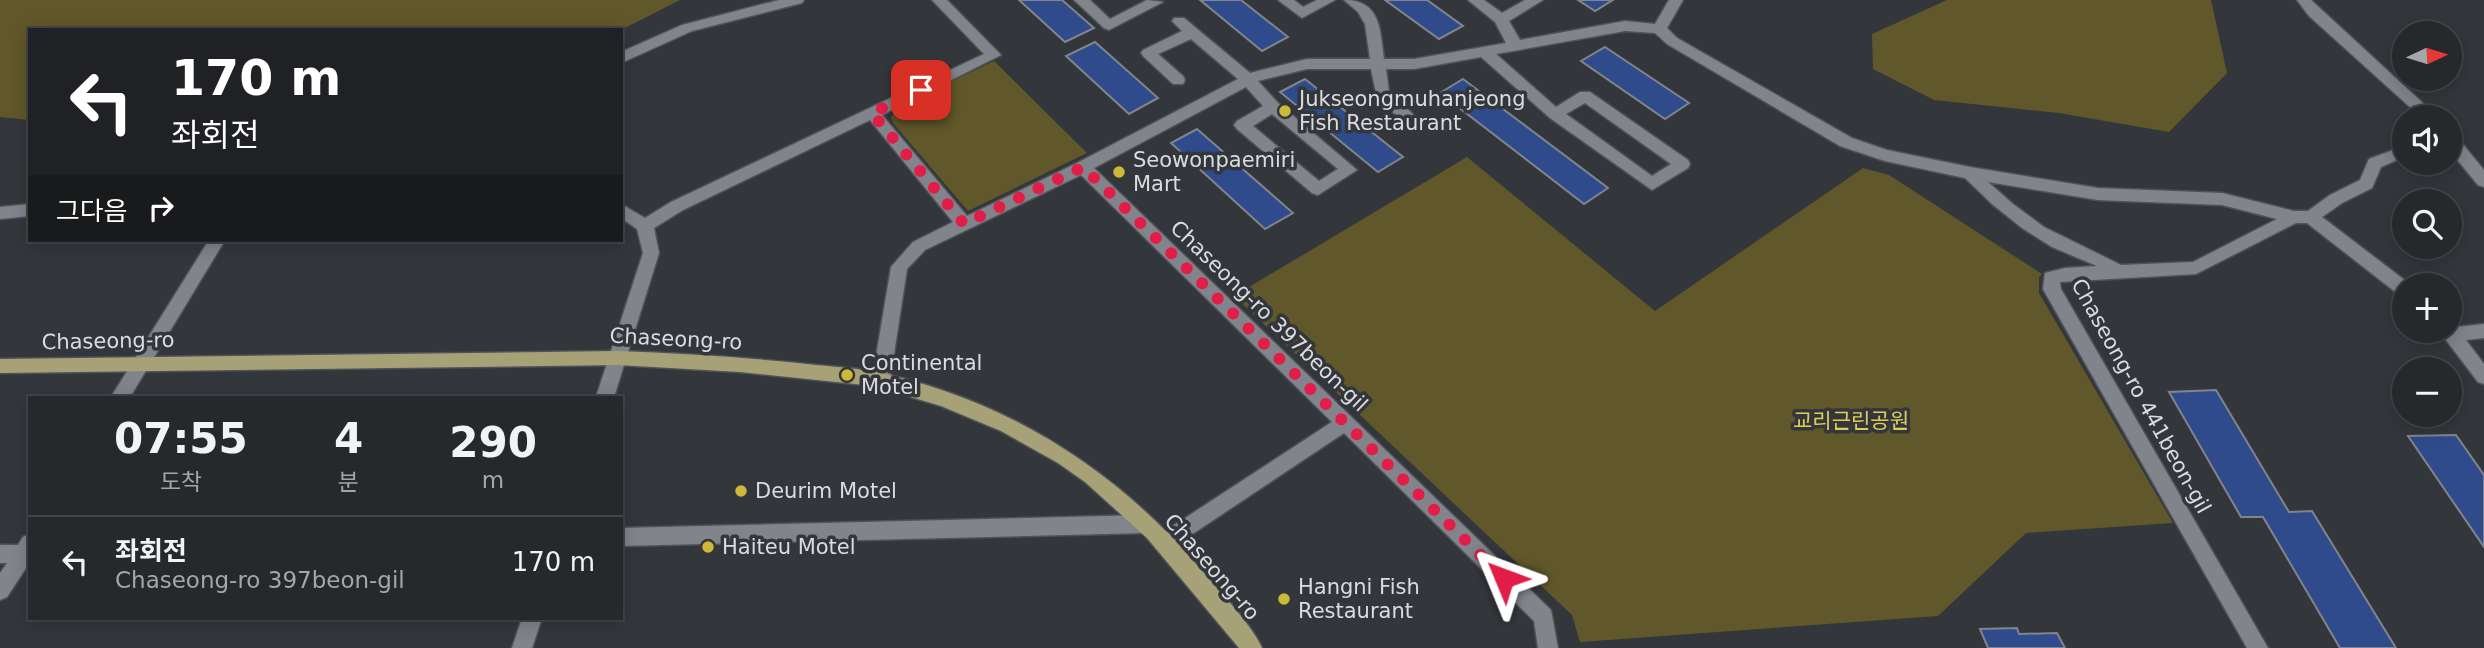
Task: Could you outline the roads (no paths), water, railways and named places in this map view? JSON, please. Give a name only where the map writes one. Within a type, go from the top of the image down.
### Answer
[{"type":"main road","name":"Chaseong-ro","points":[[0,366],[618,358],[703,360],[881,380],[971,409],[1036,438],[1099,481],[1163,543],[1252,648]]},
{"type":"street","points":[[623,57],[687,29],[797,0]]},
{"type":"street","points":[[645,226],[677,206],[994,55],[939,0]]},
{"type":"street","points":[[1081,0],[1109,25],[1156,2],[1154,0]]},
{"type":"street","points":[[1285,0],[1302,13],[1328,0]]},
{"type":"street","points":[[1351,0],[1363,9],[1372,23],[1382,93],[1419,127]]},
{"type":"street","points":[[1475,0],[1502,19],[1515,45]]},
{"type":"street","points":[[1502,19],[1536,0]]},
{"type":"street","points":[[1659,29],[1676,0]]},
{"type":"street","points":[[2304,0],[2314,13],[2416,105]]},
{"type":"street","points":[[1179,22],[1247,79],[1273,107],[1349,170],[1318,189],[1242,125],[1273,107]]},
{"type":"street","points":[[881,380],[899,267],[919,246],[1083,167],[1247,79],[1307,64],[1414,64],[1625,26],[1659,29],[1672,41],[1846,142],[1885,155],[1970,173],[2098,194],[2222,199],[2302,217],[2392,281]]},
{"type":"street","points":[[1178,80],[1148,53],[1193,33]]},
{"type":"street","points":[[1484,51],[1530,95],[1555,114],[1652,184],[1682,164],[1585,96],[1555,114]]},
{"type":"street","points":[[2405,96],[2407,105]]},
{"type":"street","points":[[872,113],[964,224]]},
{"type":"street","points":[[2462,155],[2484,181]]},
{"type":"street","name":"Chaseong-ro 441beon-gil","points":[[2258,648],[2052,289],[2051,278],[2065,274],[2196,268],[2367,184],[2375,163],[2392,156]]},
{"type":"street","name":"Chaseong-ro 397beon-gil","points":[[1083,167],[1544,617],[1548,648]]},
{"type":"street","points":[[1970,173],[1994,200],[2040,231],[2106,262],[2117,271]]},
{"type":"street","points":[[0,213],[28,210]]},
{"type":"street","points":[[605,396],[651,253],[645,226],[623,211]]},
{"type":"street","points":[[121,396],[217,242]]},
{"type":"street","points":[[2462,332],[2484,331]]},
{"type":"street","points":[[2458,343],[2484,377]]},
{"type":"street","points":[[1163,543],[1346,422]]},
{"type":"street","points":[[623,537],[1145,524]]},
{"type":"street","points":[[0,554],[28,550]]},
{"type":"street","points":[[0,592],[28,550]]},
{"type":"street","points":[[522,648],[531,620]]},
{"type":"place","name":"Jukseongmuhanjeong Fish Restaurant","points":[[1285,111]]},
{"type":"place","name":"Seowonpaemiri Mart","points":[[1119,172]]},
{"type":"place","name":"Continental Motel","points":[[847,375]]},
{"type":"place","name":"Deurim Motel","points":[[741,491]]},
{"type":"place","name":"Haiteu Motel","points":[[708,547]]},
{"type":"place","name":"Hangni Fish Restaurant","points":[[1284,599]]},
{"type":"park label","name":"교리근린공원","points":[[1851,421]]}]
